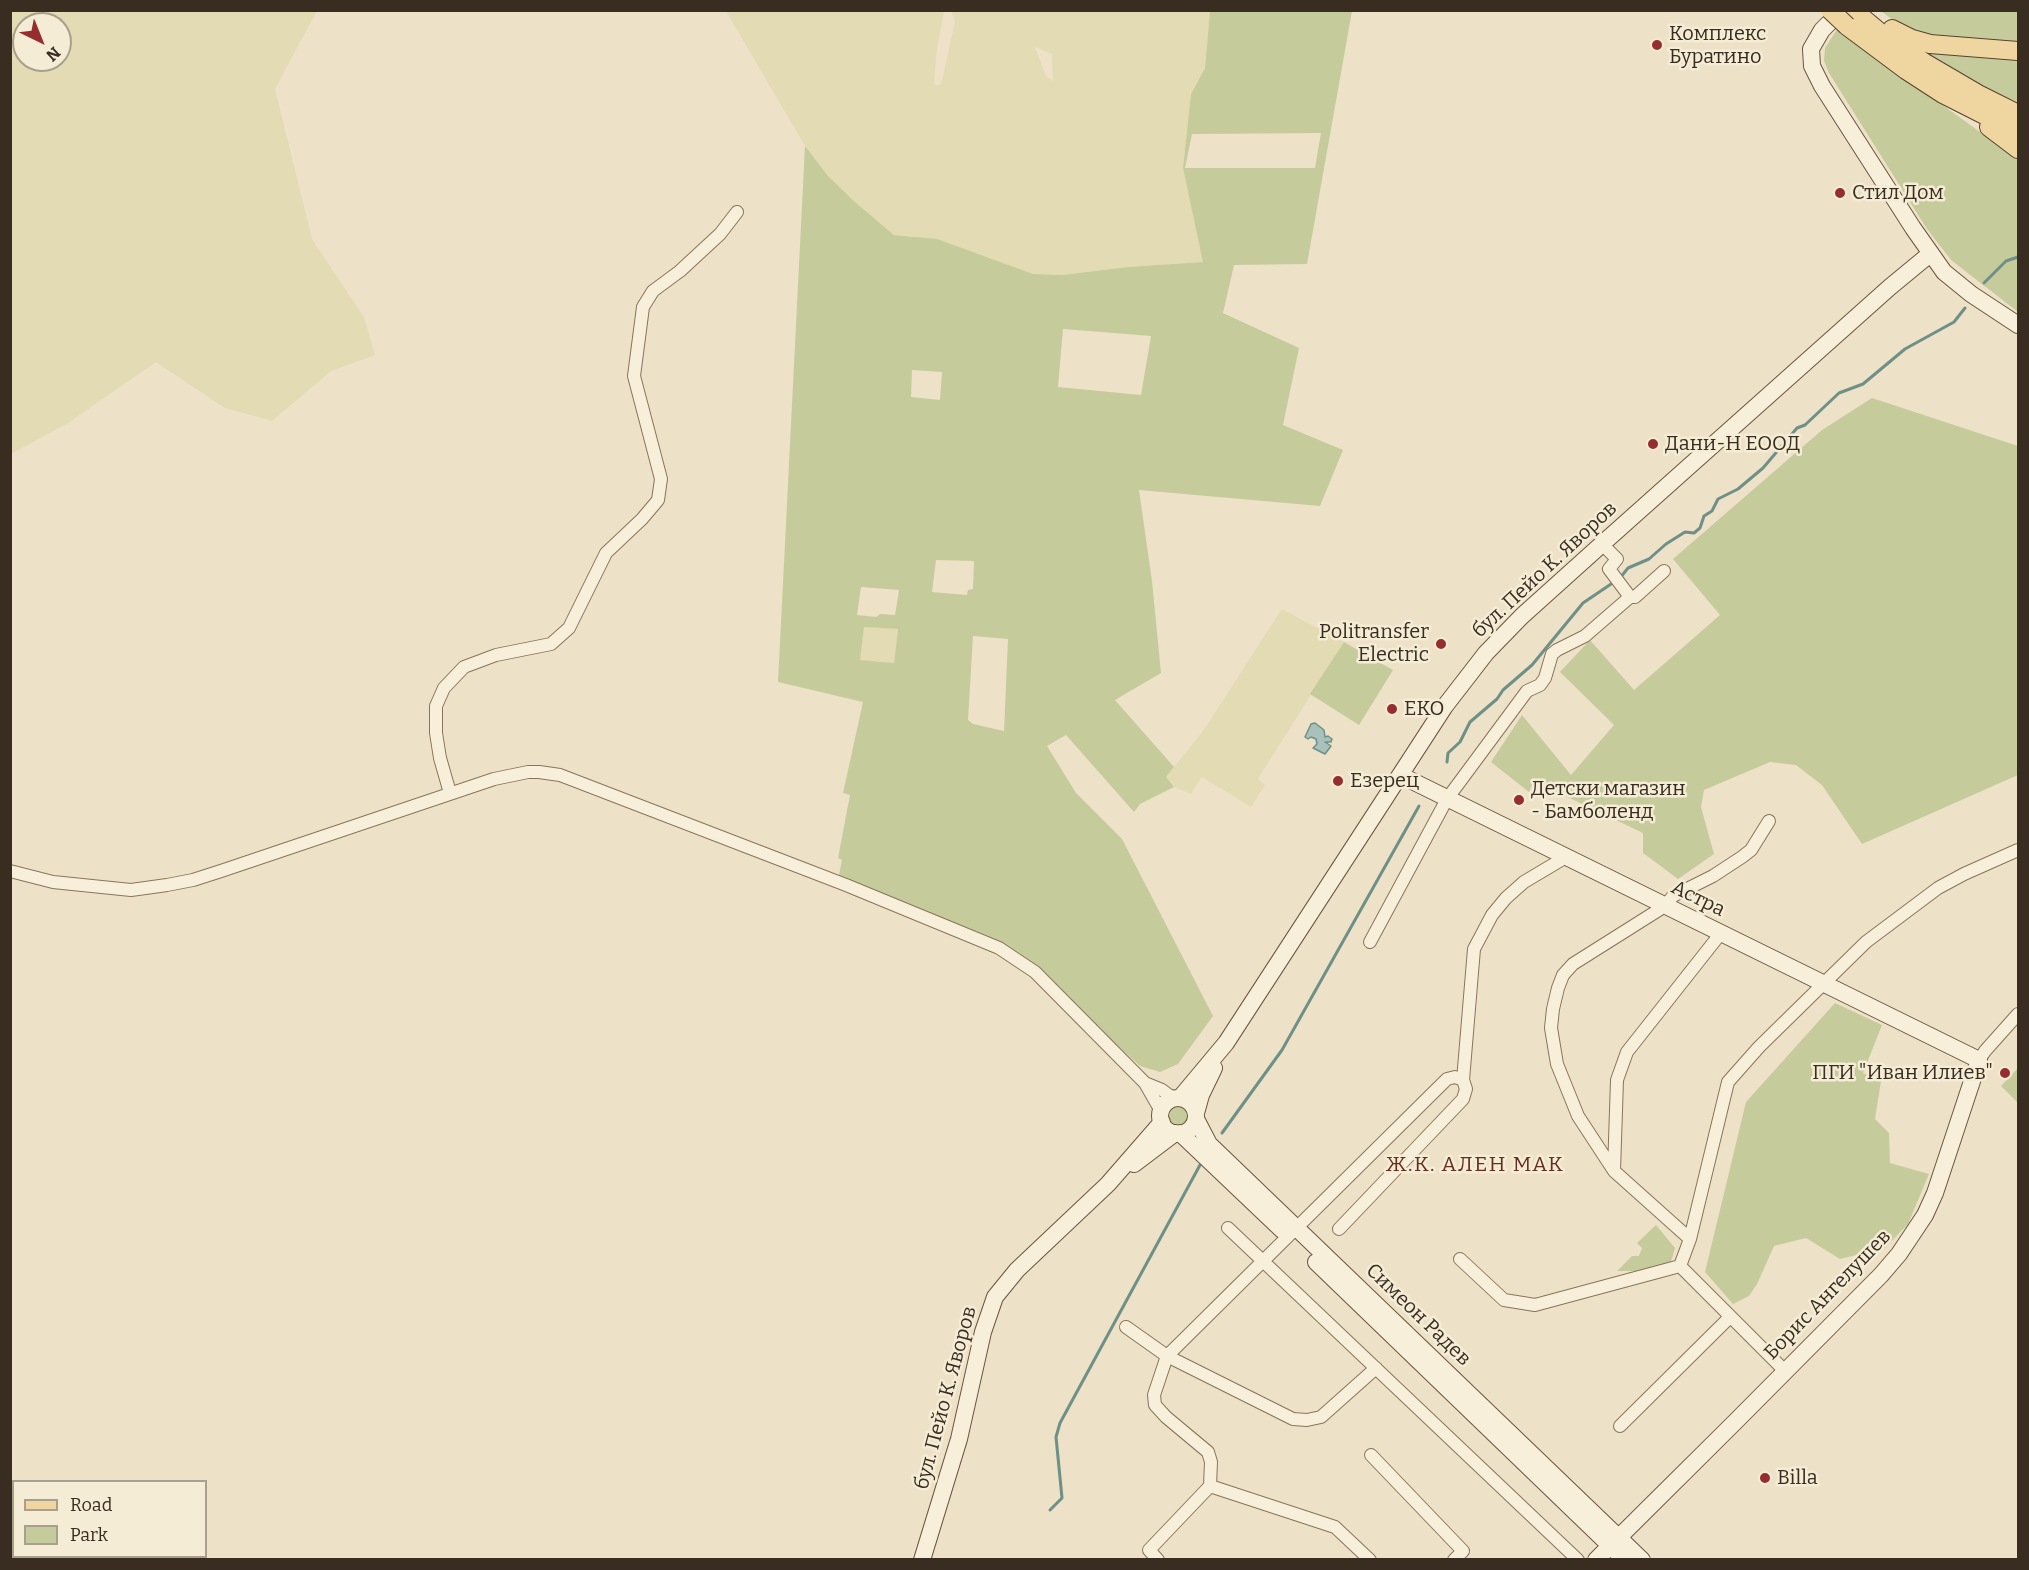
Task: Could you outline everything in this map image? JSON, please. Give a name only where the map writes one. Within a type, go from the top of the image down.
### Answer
[{"type":"main road","points":[[1830,10],[1853,14],[1920,42],[2019,51]]},
{"type":"main road","points":[[1853,14],[1906,70],[2019,148]]},
{"type":"main road","points":[[1853,14],[1933,68],[2019,114]]},
{"type":"main road","points":[[1943,94],[2019,132]]},
{"type":"street","points":[[1853,14],[1815,40],[1811,49],[1812,66],[1822,86],[1930,254],[1944,272],[2019,326]]},
{"type":"street","points":[[450,793],[436,733],[436,706],[444,688],[464,667],[496,655],[551,644],[569,628],[606,553],[642,519],[658,500],[661,479],[634,376],[643,307],[653,291],[680,271],[720,234],[737,212]]},
{"type":"street","name":"бул. Пейо К. Яворов","points":[[1196,1116],[1201,1095],[1226,1043],[1445,706],[1486,653],[1522,616],[1602,544],[1930,254]]},
{"type":"street","points":[[1602,544],[1617,559],[1609,569],[1627,594],[1635,597],[1664,571]]},
{"type":"street","points":[[1370,942],[1447,800],[1527,692],[1540,685],[1545,678],[1552,654],[1585,636],[1627,594]]},
{"type":"street","points":[[10,871],[53,882],[131,890],[167,885],[221,871],[494,779],[539,772],[560,776],[921,915],[999,948],[1035,972],[1145,1083],[1169,1125],[1190,1129],[1196,1116],[1189,1102],[1145,1083]]},
{"type":"street","name":"Астра","points":[[1400,776],[1979,1060]]},
{"type":"street","points":[[1690,1239],[1614,1171],[1578,1116],[1557,1064],[1551,1028],[1553,1009],[1563,975],[1573,964],[1665,906],[1673,896],[1742,858],[1751,850],[1769,821]]},
{"type":"street","points":[[1680,1266],[1690,1239],[1728,1082],[1759,1047],[1866,942],[1938,888],[2019,850]]},
{"type":"street","points":[[1339,1229],[1463,1099],[1466,1089],[1462,1080],[1474,949],[1492,915],[1506,898],[1524,882],[1566,857]]},
{"type":"street","points":[[1614,1171],[1617,1080],[1627,1052],[1721,933]]},
{"type":"street","name":"Борис Ангелушев","points":[[1596,1560],[1881,1275],[1906,1245],[1919,1225],[1945,1170],[1979,1060],[2019,1014]]},
{"type":"street","name":"бул. Пейо К. Яворов","points":[[1177,1098],[1226,1043]]},
{"type":"street","points":[[1158,1560],[1149,1550],[1209,1486],[1211,1462],[1208,1452],[1155,1405],[1154,1395],[1167,1356],[1447,1079],[1455,1077],[1462,1080]]},
{"type":"street","points":[[1169,1125],[1168,1101],[1177,1098]]},
{"type":"street","name":"Симеон Радев","points":[[1196,1116],[1209,1144],[1292,1232]]},
{"type":"street","name":"бул. Пейо К. Яворов","points":[[922,1560],[959,1439],[983,1332],[995,1297],[1017,1270],[1169,1125]]},
{"type":"street","name":"Симеон Радев","points":[[1169,1125],[1292,1232],[1615,1541]]},
{"type":"street","points":[[1228,1228],[1578,1560]]},
{"type":"street","points":[[1460,1258],[1504,1300],[1535,1305],[1680,1266]]},
{"type":"street","points":[[1680,1266],[1785,1371]]},
{"type":"street","points":[[1620,1426],[1730,1317]]},
{"type":"street","points":[[1126,1328],[1167,1356],[1293,1419],[1307,1420],[1322,1416],[1376,1368]]},
{"type":"street","points":[[1371,1455],[1463,1551],[1454,1560]]},
{"type":"street","points":[[1209,1486],[1335,1527],[1370,1560]]},
{"type":"street","points":[[1615,1541],[1625,1560]]},
{"type":"street","points":[[1615,1541],[1642,1560]]},
{"type":"shaded area","points":[[11,10],[317,11],[275,89],[312,239],[364,317],[375,355],[331,371],[272,421],[225,408],[156,362],[68,423],[11,454]]},
{"type":"shaded area","points":[[726,11],[946,11],[937,48],[934,83],[936,86],[941,84],[955,21],[951,11],[1210,11],[1205,68],[1191,94],[1183,168],[1204,262],[1128,267],[1062,275],[1033,274],[913,236],[894,235],[828,176],[805,146]],"holes":[[[1035,47],[1052,54],[1053,81],[1046,76]]]},
{"type":"shaded area","points":[[1282,609],[1344,642],[1258,779],[1265,785],[1251,807],[1202,777],[1191,794],[1174,787],[1166,777],[1203,731]]},
{"type":"shaded area","points":[[864,627],[898,629],[894,663],[859,660]]},
{"type":"green space","points":[[1210,11],[1352,11],[1307,264],[1234,265],[1223,313],[1299,348],[1283,425],[1343,450],[1320,506],[1139,490],[1152,581],[1161,673],[1115,700],[1174,767],[1166,777],[1174,787],[1140,804],[1134,812],[1066,735],[1047,746],[1076,793],[1122,839],[1213,1016],[1178,1064],[1160,1072],[1140,1066],[1095,1026],[1036,967],[1012,949],[986,935],[927,913],[839,875],[842,860],[838,858],[850,795],[843,793],[863,702],[778,682],[805,146],[828,176],[894,235],[937,239],[1033,274],[1062,275],[1128,267],[1203,262],[1183,168],[1191,94],[1205,68]],"holes":[[[1321,133],[1315,168],[1185,168],[1192,134]],[[1063,329],[1151,336],[1141,395],[1058,387]],[[912,370],[942,372],[940,400],[911,397]],[[936,560],[974,561],[973,589],[968,590],[967,595],[932,592]],[[861,587],[899,590],[895,615],[880,614],[876,617],[857,615]],[[864,627],[898,629],[894,663],[860,660]],[[973,636],[1008,639],[1004,731],[973,724],[968,720]]]},
{"type":"green space","points":[[1881,11],[2018,11],[2018,45],[1918,34]]},
{"type":"green space","points":[[1838,28],[2018,159],[2018,312],[1951,260],[1927,229],[1829,73],[1824,61],[1825,48]]},
{"type":"green space","points":[[1927,48],[2018,57],[2018,102],[1981,86],[1923,53]]},
{"type":"green space","points":[[1872,398],[2018,446],[2018,775],[1862,844],[1822,785],[1796,765],[1770,762],[1704,790],[1701,807],[1714,854],[1678,879],[1643,853],[1643,833],[1534,781],[1529,792],[1491,762],[1522,715],[1571,775],[1614,725],[1560,672],[1590,640],[1634,690],[1720,615],[1673,559],[1822,430]]},
{"type":"green space","points":[[1344,642],[1393,670],[1359,725],[1310,694]]},
{"type":"green space","points":[[1835,1003],[1882,1025],[1863,1073],[1881,1081],[1875,1119],[1889,1133],[1890,1163],[1929,1174],[1908,1224],[1885,1248],[1840,1259],[1806,1238],[1774,1246],[1749,1296],[1733,1304],[1705,1272],[1746,1102]]},
{"type":"green space","points":[[2018,1068],[2018,1103],[2001,1086]]},
{"type":"green space","points":[[1179,1103],[1188,1107],[1192,1116],[1188,1125],[1179,1129],[1170,1125],[1166,1116],[1170,1107]]},
{"type":"green space","points":[[1656,1225],[1675,1248],[1670,1265],[1646,1271],[1617,1271],[1632,1256],[1639,1256],[1642,1248],[1637,1243]]},
{"type":"water","points":[[1315,723],[1324,730],[1325,737],[1332,739],[1331,742],[1325,742],[1331,746],[1325,754],[1313,748],[1317,744],[1316,739],[1305,737],[1311,724]]},
{"type":"waterway","points":[[1984,283],[2006,261],[2018,257]]},
{"type":"waterway","points":[[1620,578],[1628,568],[1649,559],[1666,544],[1685,532],[1694,533],[1700,528],[1704,516],[1712,511],[1718,499],[1738,489],[1763,468],[1797,428],[1805,425],[1839,393],[1863,384],[1905,349],[1954,322],[1965,308]]},
{"type":"waterway","points":[[1447,762],[1448,753],[1460,742],[1470,722],[1532,665],[1583,603],[1614,582]]},
{"type":"waterway","points":[[1222,1133],[1282,1050],[1419,806]]},
{"type":"waterway","points":[[1050,1510],[1062,1498],[1056,1437],[1060,1423],[1200,1165]]},
{"type":"place","name":"Комплекс Буратино","points":[[1657,45]]},
{"type":"place","name":"Стил Дом","points":[[1840,193]]},
{"type":"place","name":"Дани-Н ЕООД","points":[[1653,444]]},
{"type":"place","name":"Politransfer Electric","points":[[1441,644]]},
{"type":"place","name":"EKO","points":[[1392,709]]},
{"type":"place","name":"Езерец","points":[[1338,781]]},
{"type":"place","name":"Детски магазин - Бамболенд","points":[[1519,800]]},
{"type":"place","name":"ПГИ \"Иван Илиев\"","points":[[2005,1073]]},
{"type":"place","name":"Billa","points":[[1765,1478]]},
{"type":"district","name":"Ж.К. АЛЕН МАК","points":[[1475,1165]]}]
